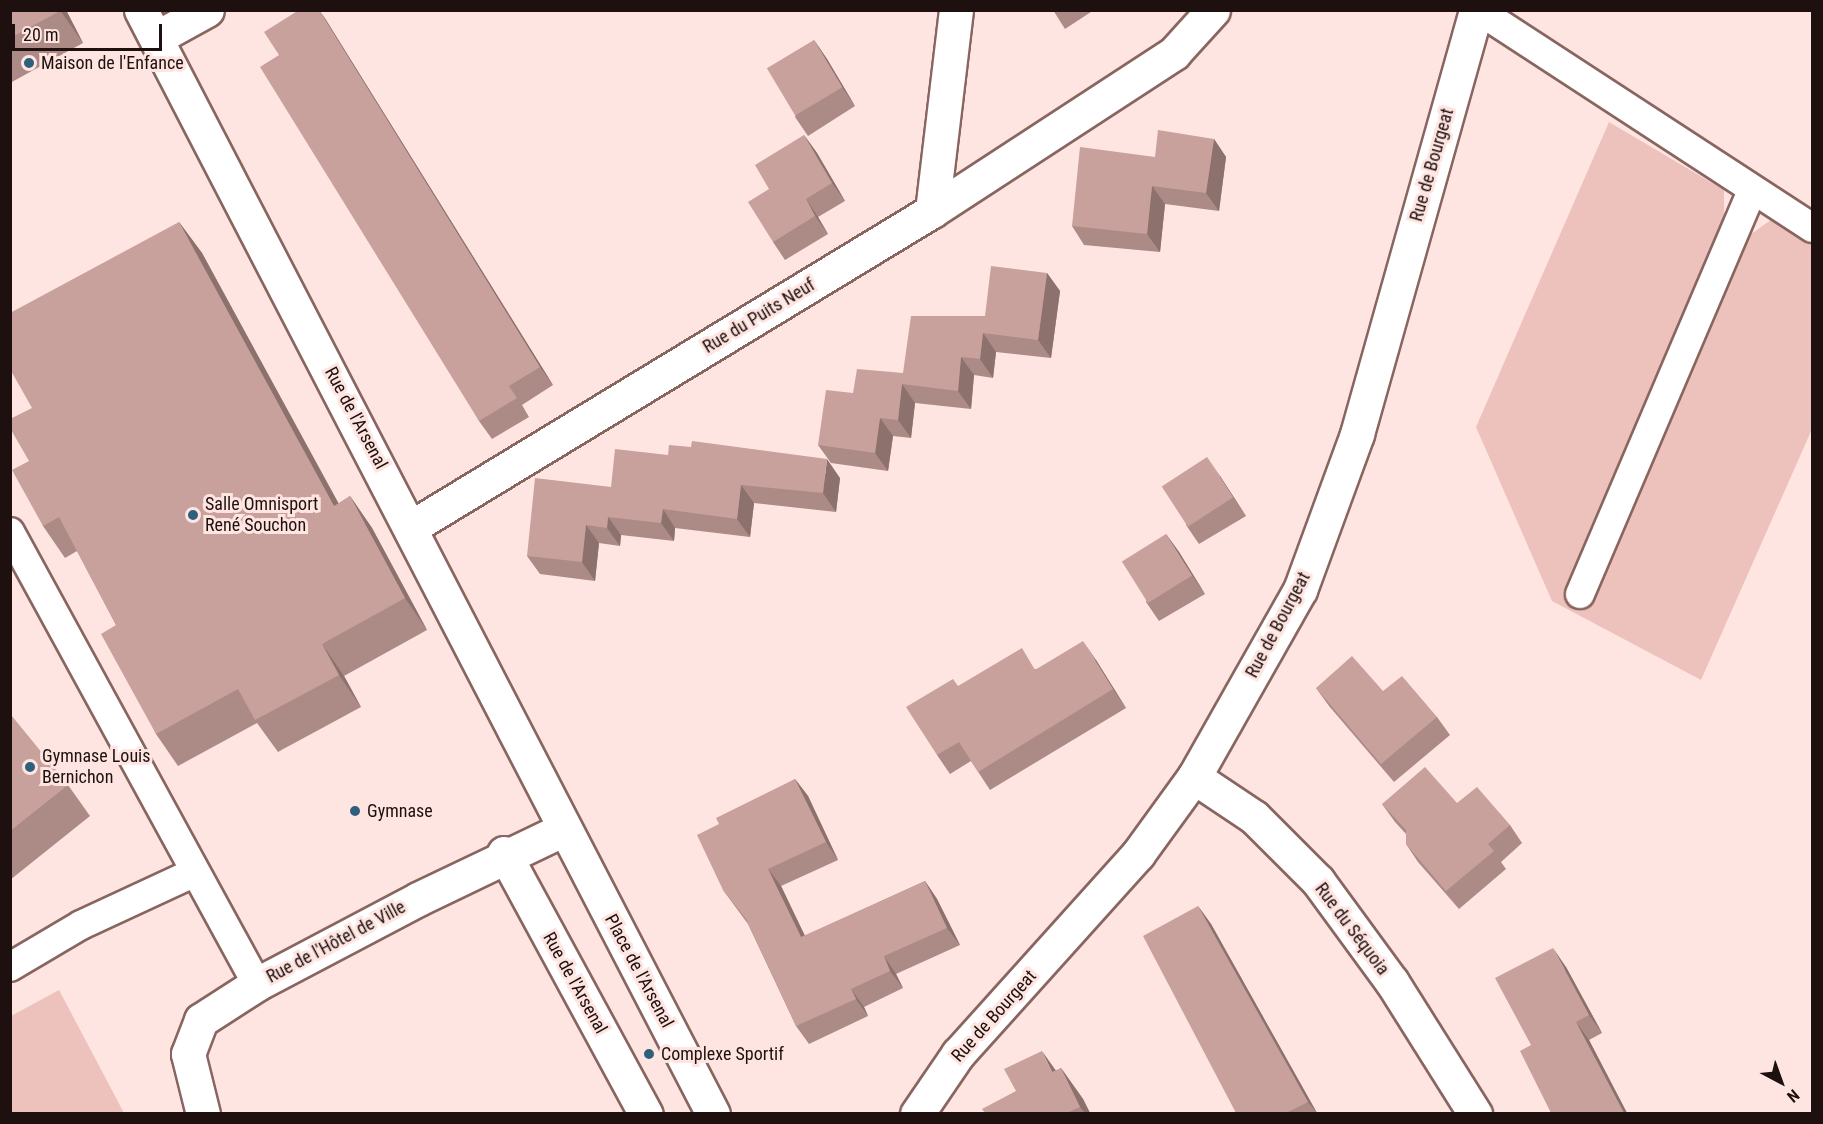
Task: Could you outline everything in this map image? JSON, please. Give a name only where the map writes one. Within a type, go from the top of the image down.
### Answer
[{"type":"street","points":[[148,24],[207,10]]},
{"type":"street","points":[[932,211],[956,10]]},
{"type":"street","name":"Rue du Puits Neuf","points":[[413,526],[932,211],[1174,53],[1213,10]]},
{"type":"street","name":"Rue de Bourgeat","points":[[917,1113],[958,1054],[1138,854],[1194,777],[1308,568],[1357,434],[1477,10]]},
{"type":"street","name":"Rue de l'Arsenal","points":[[148,24],[413,526],[564,829]]},
{"type":"street","name":"Rue du Séquoia","points":[[1194,777],[1254,817],[1318,881],[1392,982],[1474,1113]]},
{"type":"street","name":"Rue de l'Hôtel de Ville","points":[[203,1113],[188,1054],[201,1020],[256,984],[504,853],[564,829]]},
{"type":"street","name":"Place de l'Arsenal","points":[[564,829],[713,1113]]},
{"type":"street","name":"Rue de l'Arsenal","points":[[504,853],[646,1113]]},
{"type":"lane","points":[[1477,10],[1812,228]]},
{"type":"lane","points":[[1580,594],[1752,191]]},
{"type":"lane","points":[[10,532],[71,635],[193,873],[256,984]]},
{"type":"lane","points":[[10,967],[81,925],[193,873]]},
{"type":"shaded area","points":[[1609,122],[1724,190],[1724,220],[1750,235],[1772,219],[1812,243],[1812,429],[1701,680],[1552,601],[1476,427]]},
{"type":"shaded area","points":[[59,990],[124,1113],[11,1113],[11,1016]]},
{"type":"building","points":[[10,10],[60,10],[60,11],[10,38]]},
{"type":"building","points":[[299,10],[319,10],[540,367],[509,386],[517,398],[479,421],[260,67],[279,55],[264,32]]},
{"type":"building","points":[[814,40],[842,87],[795,115],[767,68]]},
{"type":"building","points":[[1158,130],[1214,139],[1206,193],[1152,186],[1147,234],[1072,226],[1080,147],[1155,157]]},
{"type":"building","points":[[804,135],[832,183],[806,199],[815,216],[773,242],[748,202],[769,189],[755,165]]},
{"type":"building","name":"Salle Omnisport René Souchon","points":[[179,222],[334,506],[350,496],[405,598],[322,644],[339,675],[255,720],[238,689],[156,734],[101,634],[116,625],[59,517],[43,526],[12,470],[29,461],[10,428],[10,419],[32,408],[10,369],[10,313]]},
{"type":"building","points":[[991,266],[1047,273],[1038,340],[983,333],[980,359],[961,357],[958,391],[902,384],[898,420],[880,418],[875,453],[818,445],[826,390],[853,393],[857,369],[903,373],[911,316],[985,316]]},
{"type":"building","points":[[692,441],[827,459],[823,493],[741,485],[737,519],[663,509],[661,523],[608,517],[607,528],[586,525],[582,562],[527,556],[535,478],[611,487],[615,449],[668,455],[669,445],[691,447]]},
{"type":"building","points":[[1207,457],[1233,497],[1188,527],[1162,486]]},
{"type":"building","points":[[1166,534],[1192,576],[1148,603],[1122,562]]},
{"type":"building","points":[[1083,641],[1113,689],[978,772],[959,742],[937,755],[906,707],[953,679],[958,686],[1022,648],[1035,670]]},
{"type":"building","points":[[1352,656],[1383,691],[1402,676],[1437,717],[1381,764],[1316,688]]},
{"type":"building","points":[[10,714],[68,785],[10,831]]},
{"type":"building","points":[[1425,767],[1457,803],[1477,787],[1510,825],[1488,844],[1494,851],[1446,891],[1406,844],[1406,830],[1382,804]]},
{"type":"building","points":[[795,779],[826,842],[768,869],[801,937],[925,881],[947,928],[884,956],[890,971],[851,989],[856,999],[796,1026],[746,919],[723,890],[697,835],[719,824],[716,818]]},
{"type":"building","points":[[1198,906],[1308,1102],[1286,1113],[1236,1113],[1143,936]]},
{"type":"building","points":[[1553,948],[1589,1015],[1576,1022],[1624,1113],[1551,1113],[1520,1051],[1531,1045],[1495,978]]},
{"type":"building","points":[[1042,1051],[1052,1072],[1061,1068],[1080,1107],[1067,1113],[985,1113],[982,1109],[1016,1091],[1004,1069]]},
{"type":"place","name":"Maison de l'Enfance","points":[[29,63]]},
{"type":"place","name":"Salle Omnisport René Souchon","points":[[193,515]]},
{"type":"place","name":"Gymnase Louis Bernichon","points":[[30,767]]},
{"type":"place","name":"Gymnase","points":[[355,811]]},
{"type":"place","name":"Complexe Sportif","points":[[649,1054]]}]
